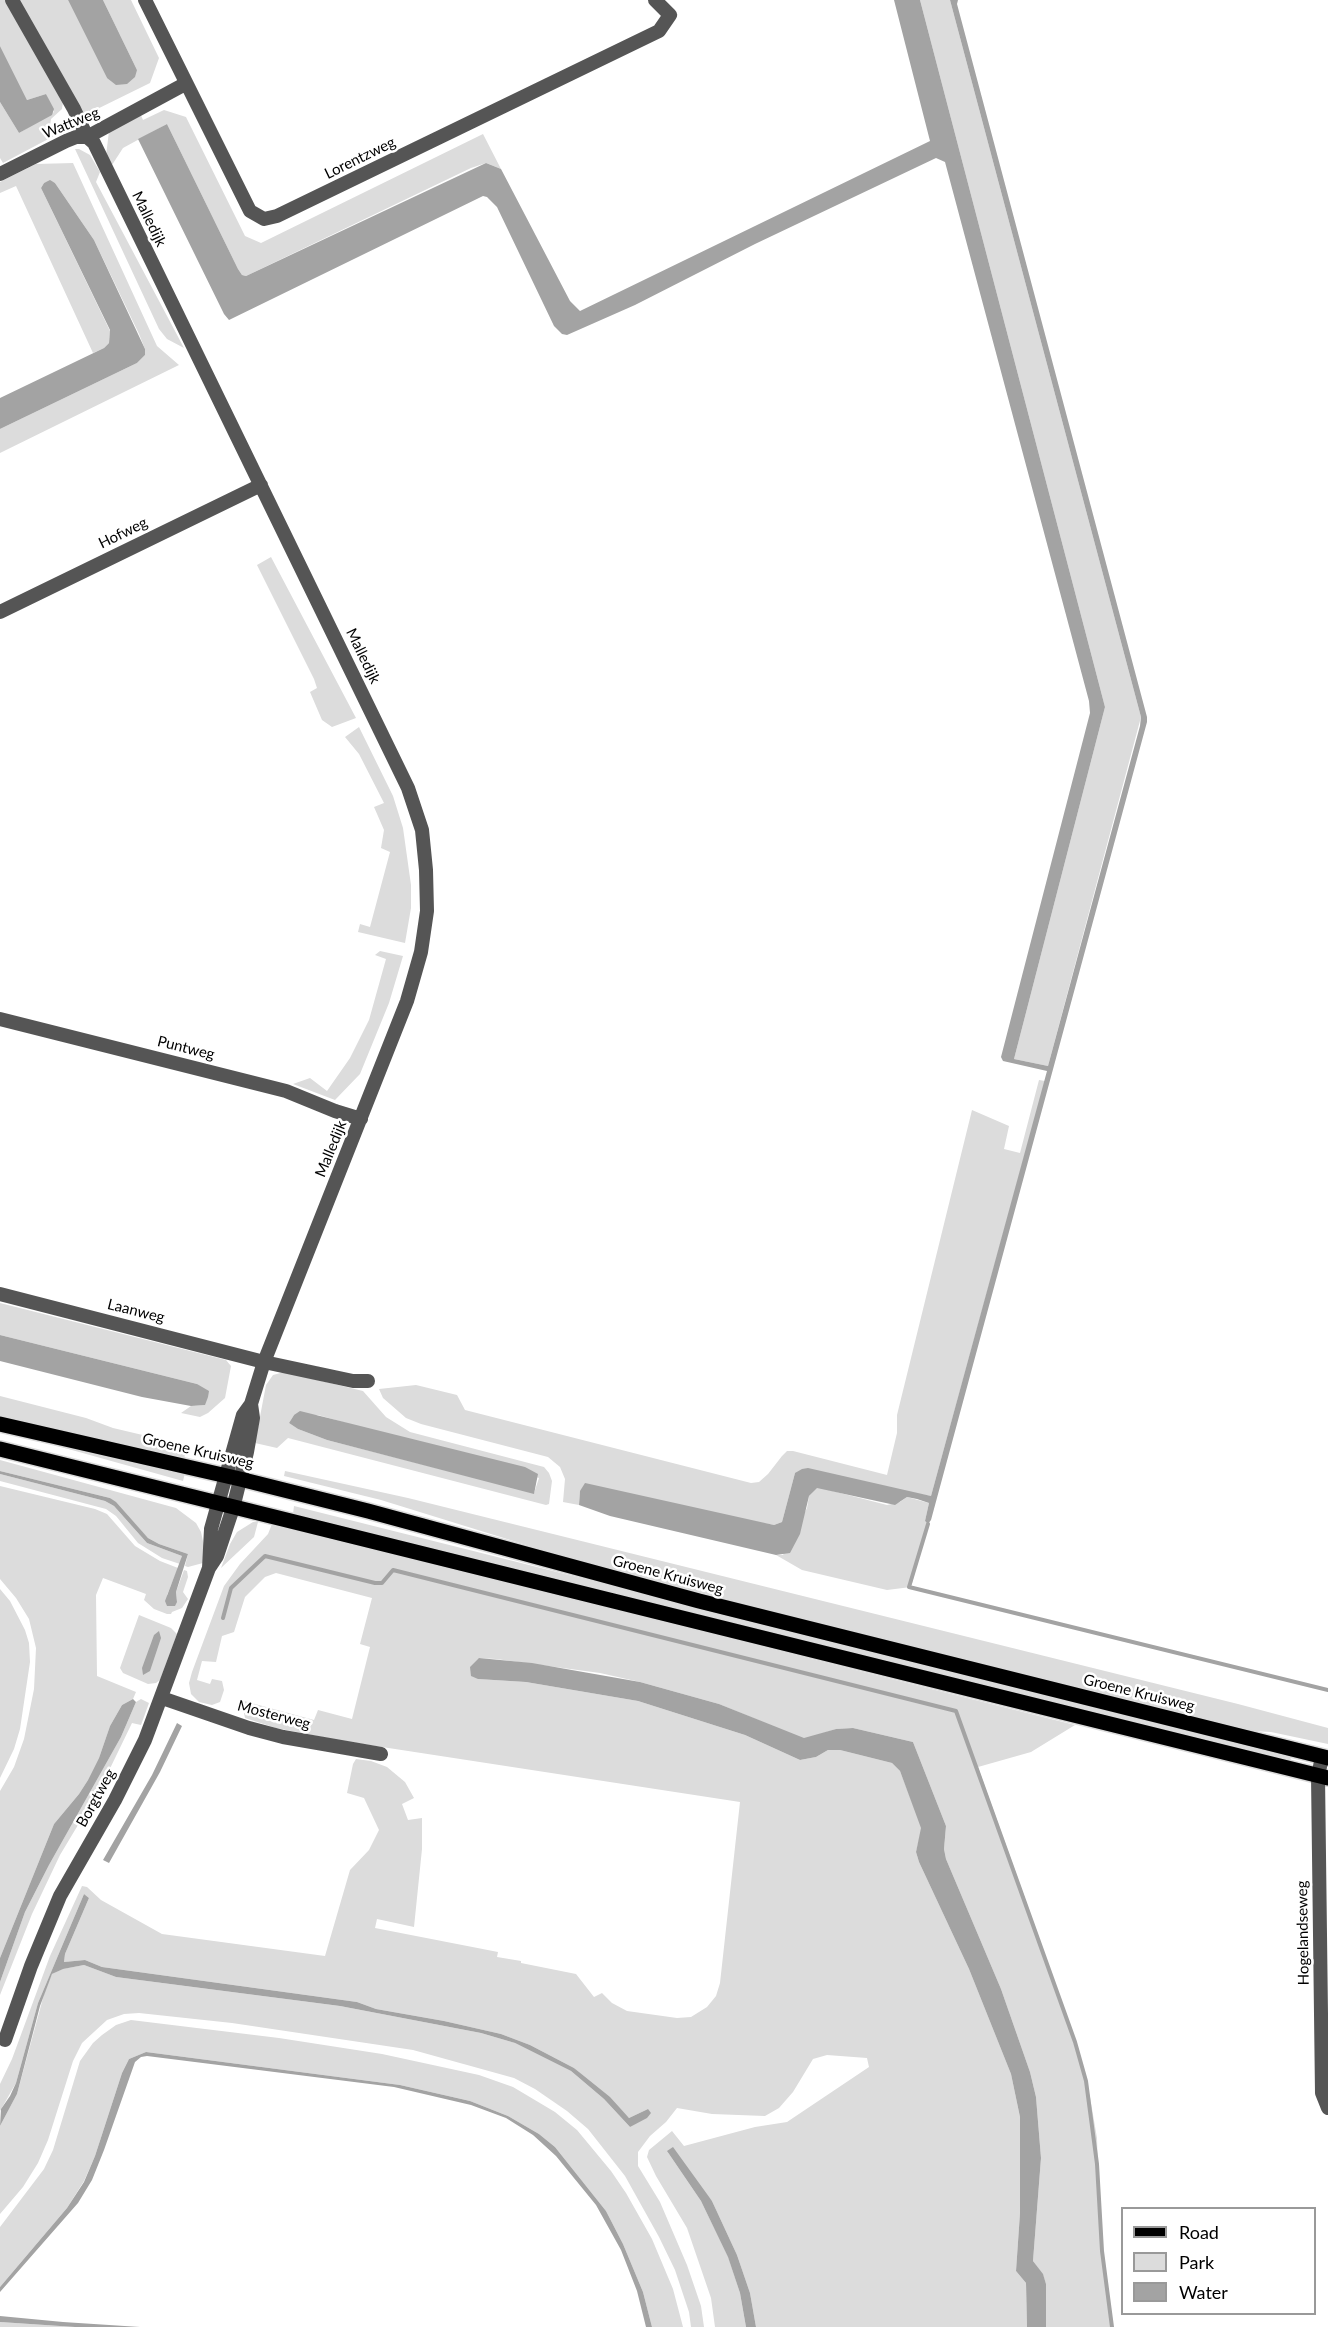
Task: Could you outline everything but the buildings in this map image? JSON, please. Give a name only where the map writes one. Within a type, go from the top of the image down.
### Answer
[{"type":"main road","name":"Groene Kruisweg","points":[[0,1424],[233,1477],[368,1511],[677,1596],[1325,1758]]},
{"type":"main road","points":[[0,1449],[1323,1777]]},
{"type":"street","name":"Malledijk","points":[[12,0],[74,109],[87,137],[94,143],[408,788],[422,830],[427,911],[421,952],[407,1001],[264,1362],[251,1404],[243,1415],[233,1477],[225,1506]]},
{"type":"street","name":"Lorentzweg","points":[[145,0],[250,211],[264,219],[277,216],[659,31],[670,15],[655,0]]},
{"type":"street","name":"Wattweg","points":[[0,174],[66,141],[76,137],[87,137],[185,84]]},
{"type":"street","name":"Hofweg","points":[[0,612],[261,485]]},
{"type":"street","name":"Puntweg","points":[[0,1018],[286,1091],[361,1119]]},
{"type":"street","name":"Laanweg","points":[[0,1294],[264,1362]]},
{"type":"street","points":[[264,1362],[353,1381],[368,1381]]},
{"type":"street","name":"Borgtweg","points":[[5,2040],[31,1966],[60,1896],[115,1800],[145,1740],[210,1568],[217,1556],[225,1506]]},
{"type":"street","name":"Mosterweg","points":[[162,1698],[249,1728],[283,1737],[381,1754]]},
{"type":"street","name":"Hogelandseweg","points":[[1325,1758],[1323,1777],[1322,2093],[1328,2108]]},
{"type":"green space","points":[[0,0],[7,0],[63,102],[62,109],[51,119],[50,127],[54,136],[3,163],[0,158],[0,102],[19,133],[54,112],[46,94],[27,100],[0,46]]},
{"type":"green space","points":[[18,0],[68,0],[107,78],[137,70],[103,0],[131,0],[159,58],[150,83],[83,116]]},
{"type":"green space","points":[[920,0],[950,0],[1141,717],[1048,1066],[1014,1059],[1105,707]]},
{"type":"green space","points":[[164,110],[186,117],[245,236],[261,243],[483,134],[501,169],[486,163],[471,168],[246,276],[242,275],[238,269],[167,124],[123,148],[112,165],[106,156],[109,131],[140,113],[143,120]]},
{"type":"green space","points":[[75,149],[90,155],[100,172],[96,182],[184,348],[167,339],[159,329]]},
{"type":"green space","points":[[73,163],[157,346],[179,365],[0,453],[0,429],[137,363],[145,355],[139,334],[94,240],[55,183],[50,181],[44,183],[41,188],[110,331],[109,343],[93,353],[16,186],[0,193],[0,182],[36,164]]},
{"type":"green space","points":[[271,557],[356,718],[332,727],[322,720],[310,692],[317,688],[314,679],[257,565]]},
{"type":"green space","points":[[359,727],[393,796],[403,828],[411,885],[411,908],[405,943],[358,932],[360,924],[370,927],[390,852],[381,848],[384,830],[374,807],[384,803],[359,754],[345,737]]},
{"type":"green space","points":[[380,951],[403,956],[389,1003],[360,1074],[335,1100],[293,1084],[310,1078],[327,1091],[350,1058],[369,1020],[386,959],[375,955]]},
{"type":"green space","points":[[1039,1080],[1045,1081],[931,1496],[795,1473],[782,1522],[774,1525],[580,1491],[579,1505],[563,1502],[565,1479],[560,1467],[548,1457],[421,1424],[406,1418],[383,1398],[379,1389],[416,1385],[457,1395],[465,1410],[751,1483],[759,1482],[768,1474],[787,1451],[887,1475],[897,1433],[897,1415],[972,1110],[1009,1126],[1004,1149],[1020,1153]]},
{"type":"green space","points":[[0,1303],[226,1360],[231,1366],[225,1398],[200,1417],[181,1413],[191,1406],[205,1405],[197,1384],[0,1335]]},
{"type":"green space","points":[[284,1372],[363,1391],[386,1417],[410,1432],[544,1467],[552,1481],[549,1504],[288,1438],[277,1448],[255,1443],[266,1385],[273,1375]],"holes":[[[294,1415],[318,1415],[539,1478],[534,1493],[327,1440],[298,1429],[289,1423]]]},
{"type":"green space","points":[[0,1396],[86,1418],[113,1428],[189,1446],[184,1458],[0,1416]]},
{"type":"green space","points":[[36,1440],[185,1473],[183,1481]]},
{"type":"green space","points":[[0,1460],[176,1508],[196,1523],[201,1532],[204,1546],[203,1563],[185,1566],[188,1554],[148,1538],[110,1498],[0,1471]]},
{"type":"green space","points":[[285,1471],[408,1498],[1238,1704],[1328,1728],[1328,1744],[1271,1732],[1251,1731],[591,1565],[381,1500],[284,1476]]},
{"type":"green space","points":[[0,1474],[105,1501],[114,1506],[147,1543],[182,1556],[180,1564],[162,1558],[138,1543],[116,1516],[106,1509],[0,1481]]},
{"type":"green space","points":[[0,1486],[107,1514],[135,1546],[160,1561],[178,1568],[167,1595],[177,1602],[176,1592],[184,1570],[187,1571],[188,1577],[183,1592],[188,1599],[182,1608],[167,1614],[154,1609],[144,1600],[146,1594],[103,1578],[96,1595],[97,1676],[136,1692],[133,1699],[122,1705],[110,1726],[99,1758],[88,1780],[54,1824],[0,1958],[0,1791],[14,1767],[24,1739],[34,1689],[36,1648],[29,1619],[16,1598],[0,1579]]},
{"type":"green space","points":[[817,1487],[887,1505],[900,1502],[907,1497],[929,1503],[925,1521],[928,1524],[911,1587],[887,1590],[802,1570],[776,1555],[783,1555],[807,1508],[809,1496]]},
{"type":"green space","points":[[294,1506],[1290,1756],[1291,1760],[293,1514]]},
{"type":"green space","points":[[253,1522],[258,1522],[254,1537],[221,1568],[237,1532]]},
{"type":"green space","points":[[272,1524],[1075,1725],[1031,1752],[978,1767],[1079,2053],[1090,2097],[1097,2138],[1100,2233],[1112,2327],[1046,2327],[1046,2284],[1043,2275],[1033,2261],[1041,2158],[1036,2097],[1030,2072],[1001,1989],[946,1859],[944,1849],[946,1826],[913,1742],[853,1728],[836,1729],[804,1739],[719,1704],[640,1682],[600,1673],[496,1659],[479,1658],[478,1679],[526,1682],[638,1701],[745,1735],[800,1760],[816,1757],[828,1750],[840,1750],[892,1763],[900,1771],[922,1828],[916,1852],[919,1862],[969,1969],[1011,2074],[1020,2117],[1020,2213],[1016,2271],[1026,2283],[1027,2327],[756,2327],[750,2293],[737,2255],[712,2201],[667,2151],[701,2201],[728,2256],[740,2293],[746,2327],[715,2327],[711,2298],[687,2228],[656,2176],[647,2157],[649,2150],[672,2131],[684,2146],[755,2127],[787,2122],[869,2067],[867,2058],[827,2055],[813,2059],[793,2092],[779,2108],[765,2116],[712,2114],[677,2108],[638,2152],[638,2166],[660,2202],[687,2265],[701,2306],[704,2327],[691,2327],[689,2312],[675,2270],[659,2237],[625,2176],[588,2129],[567,2111],[514,2078],[413,2050],[232,2023],[139,2013],[124,2014],[107,2020],[82,2043],[73,2061],[48,2140],[38,2163],[23,2187],[0,2214],[0,2126],[17,2094],[46,1987],[52,1974],[62,1969],[84,1965],[116,1977],[340,2006],[481,2033],[515,2043],[571,2071],[604,2099],[630,2127],[648,2109],[629,2118],[574,2068],[530,2045],[501,2034],[376,2009],[357,2002],[102,1967],[85,1960],[64,1962],[65,1954],[89,1898],[84,1894],[38,2003],[16,2083],[0,2111],[0,2084],[12,2059],[50,1956],[82,1886],[87,1887],[101,1900],[162,1934],[325,1956],[350,1870],[369,1850],[379,1830],[364,1798],[347,1793],[356,1759],[371,1761],[387,1767],[405,1782],[414,1798],[402,1804],[408,1820],[422,1818],[422,1849],[414,1927],[377,1919],[375,1928],[498,1952],[497,1957],[576,1974],[594,1997],[602,1993],[612,2003],[627,2011],[677,2018],[691,2017],[707,2007],[716,1996],[720,1983],[740,1802],[343,1741],[276,1728],[245,1718],[242,1704],[244,1701],[314,1720],[318,1710],[352,1719],[370,1647],[360,1644],[372,1598],[276,1573],[265,1577],[245,1597],[234,1632],[222,1636],[216,1662],[202,1661],[197,1680],[210,1684],[212,1679],[222,1681],[224,1690],[220,1702],[212,1705],[199,1702],[191,1694],[189,1683],[192,1672],[224,1586],[240,1564],[268,1534]]},
{"type":"green space","points":[[0,1589],[10,1601],[25,1630],[29,1643],[30,1662],[20,1729],[14,1749],[0,1778]]},
{"type":"green space","points":[[139,1615],[171,1628],[177,1634],[160,1680],[156,1683],[148,1684],[123,1673],[120,1668]]},
{"type":"green space","points":[[141,1699],[149,1703],[141,1725],[132,1723],[102,1785],[60,1855],[32,1914],[0,1995],[0,1982],[25,1912],[121,1737],[136,1702]]},
{"type":"green space","points":[[131,2020],[279,2038],[382,2054],[479,2075],[513,2087],[555,2112],[577,2130],[611,2171],[652,2239],[673,2289],[683,2327],[652,2327],[643,2292],[606,2211],[555,2147],[539,2134],[508,2116],[470,2101],[400,2085],[146,2052],[129,2059],[122,2073],[95,2156],[84,2181],[67,2208],[0,2287],[0,2227],[44,2169],[53,2150],[80,2061],[102,2035],[116,2025]]},
{"type":"green space","points":[[0,2322],[75,2327],[0,2327]]},
{"type":"water","points":[[68,0],[103,0],[137,70],[135,77],[127,84],[116,85],[107,78]]},
{"type":"water","points":[[894,0],[920,0],[1105,707],[1014,1059],[1048,1066],[1141,717],[950,0],[958,0],[957,4],[1147,722],[931,1520],[928,1524],[925,1521],[929,1503],[917,1499],[907,1497],[895,1505],[817,1488],[809,1496],[800,1534],[790,1553],[776,1555],[610,1516],[579,1505],[580,1491],[585,1483],[774,1525],[782,1522],[795,1473],[802,1469],[808,1468],[931,1496],[1047,1071],[1003,1061],[1001,1057],[1090,713],[1089,701],[945,162],[936,158],[755,244],[635,305],[567,335],[562,334],[554,326],[497,207],[483,196],[229,320],[138,139],[167,124],[238,269],[242,275],[246,276],[486,163],[501,169],[570,301],[580,311],[930,141]]},
{"type":"water","points":[[0,46],[27,100],[46,94],[54,109],[52,115],[19,133],[0,102]]},
{"type":"water","points":[[50,180],[55,183],[94,240],[145,349],[145,355],[137,363],[0,429],[0,398],[104,348],[109,343],[110,330],[41,188]]},
{"type":"water","points":[[0,1335],[197,1384],[209,1391],[208,1397],[205,1405],[191,1406],[142,1397],[0,1361]]},
{"type":"water","points":[[300,1411],[525,1467],[538,1474],[534,1494],[327,1440],[298,1429],[289,1423]]},
{"type":"water","points":[[0,1471],[110,1498],[148,1538],[188,1554],[176,1592],[175,1606],[167,1606],[165,1601],[182,1556],[147,1543],[114,1506],[105,1501],[0,1474]]},
{"type":"water","points":[[159,1631],[161,1638],[150,1671],[143,1675],[142,1668],[154,1635]]},
{"type":"water","points":[[479,1658],[532,1663],[640,1682],[719,1704],[804,1738],[836,1729],[853,1728],[913,1742],[946,1826],[944,1849],[946,1859],[1001,1989],[1030,2072],[1036,2097],[1041,2158],[1033,2261],[1043,2274],[1046,2284],[1046,2327],[1027,2327],[1026,2283],[1016,2271],[1020,2213],[1020,2117],[1011,2074],[969,1969],[919,1862],[916,1852],[921,1828],[900,1771],[892,1763],[840,1750],[828,1750],[816,1757],[800,1760],[745,1735],[638,1701],[526,1682],[478,1679],[471,1676],[470,1667]]},
{"type":"water","points":[[133,1699],[136,1702],[121,1737],[25,1912],[0,1982],[0,1958],[54,1824],[88,1780],[99,1758],[110,1726],[122,1705]]},
{"type":"water","points":[[177,1723],[182,1726],[160,1772],[109,1863],[103,1860],[152,1775]]},
{"type":"water","points":[[84,1894],[89,1898],[65,1954],[64,1962],[85,1960],[102,1967],[357,2002],[376,2009],[501,2034],[530,2045],[574,2068],[610,2097],[629,2118],[648,2109],[651,2113],[647,2118],[630,2127],[604,2099],[571,2071],[515,2043],[481,2033],[340,2006],[116,1977],[84,1965],[63,1969],[52,1974],[40,2006],[17,2094],[0,2126],[1,2109],[16,2083],[38,2003]]},
{"type":"water","points":[[146,2052],[400,2085],[470,2101],[508,2116],[539,2134],[555,2147],[606,2211],[643,2292],[652,2327],[646,2327],[637,2291],[621,2250],[596,2205],[556,2156],[533,2135],[506,2118],[471,2105],[394,2087],[147,2056],[135,2062],[92,2180],[78,2203],[0,2292],[0,2287],[67,2208],[84,2182],[95,2156],[122,2073],[129,2059]]},
{"type":"water","points":[[673,2147],[712,2201],[737,2255],[750,2293],[756,2327],[746,2327],[740,2293],[728,2257],[701,2201],[667,2151]]},
{"type":"water","points":[[0,2316],[140,2327],[75,2327],[0,2322]]},
{"type":"waterway","points":[[928,1524],[909,1587],[1328,1690]]},
{"type":"waterway","points":[[223,1618],[231,1588],[265,1556],[375,1583],[382,1583],[393,1570],[956,1711],[1075,2042],[1086,2081],[1097,2164],[1102,2251],[1112,2327]]}]
